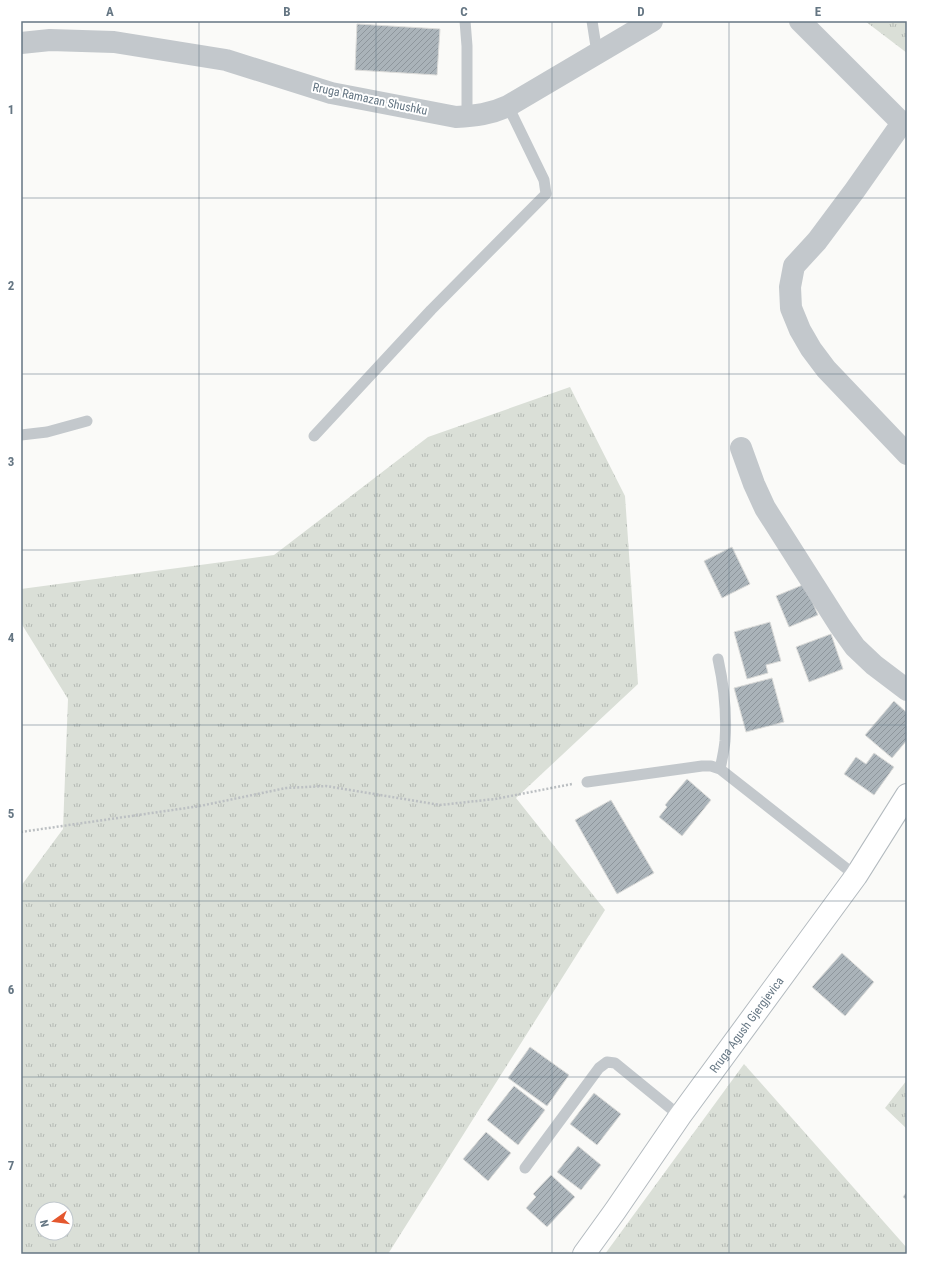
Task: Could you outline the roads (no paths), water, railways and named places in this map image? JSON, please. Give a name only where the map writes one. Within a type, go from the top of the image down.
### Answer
[{"type":"main road","name":"Rruga Agush Gjergjevica","points":[[584,1254],[680,1116],[856,876],[907,795]]},
{"type":"street","name":"Rruga Ramazan Shushku","points":[[21,43],[50,40],[114,42],[226,60],[331,93],[456,117],[483,115],[498,111],[652,21]]},
{"type":"street","points":[[800,21],[905,124],[817,241],[794,266],[790,287],[791,308],[800,330],[811,349],[826,369],[907,454]]},
{"type":"street","points":[[742,448],[754,484],[765,508],[840,626],[855,647],[864,656],[907,690]]},
{"type":"lane","points":[[465,21],[467,46],[467,116]]},
{"type":"lane","points":[[592,21],[597,53]]},
{"type":"lane","points":[[314,436],[431,310],[546,194],[544,180],[508,106]]},
{"type":"lane","points":[[21,435],[47,432],[87,421]]},
{"type":"lane","points":[[718,658],[723,682],[726,711],[725,743],[720,769]]},
{"type":"lane","points":[[587,782],[702,766],[711,766],[720,769],[856,876]]},
{"type":"lane","points":[[525,1168],[599,1068],[607,1062],[615,1063],[680,1116]]}]
